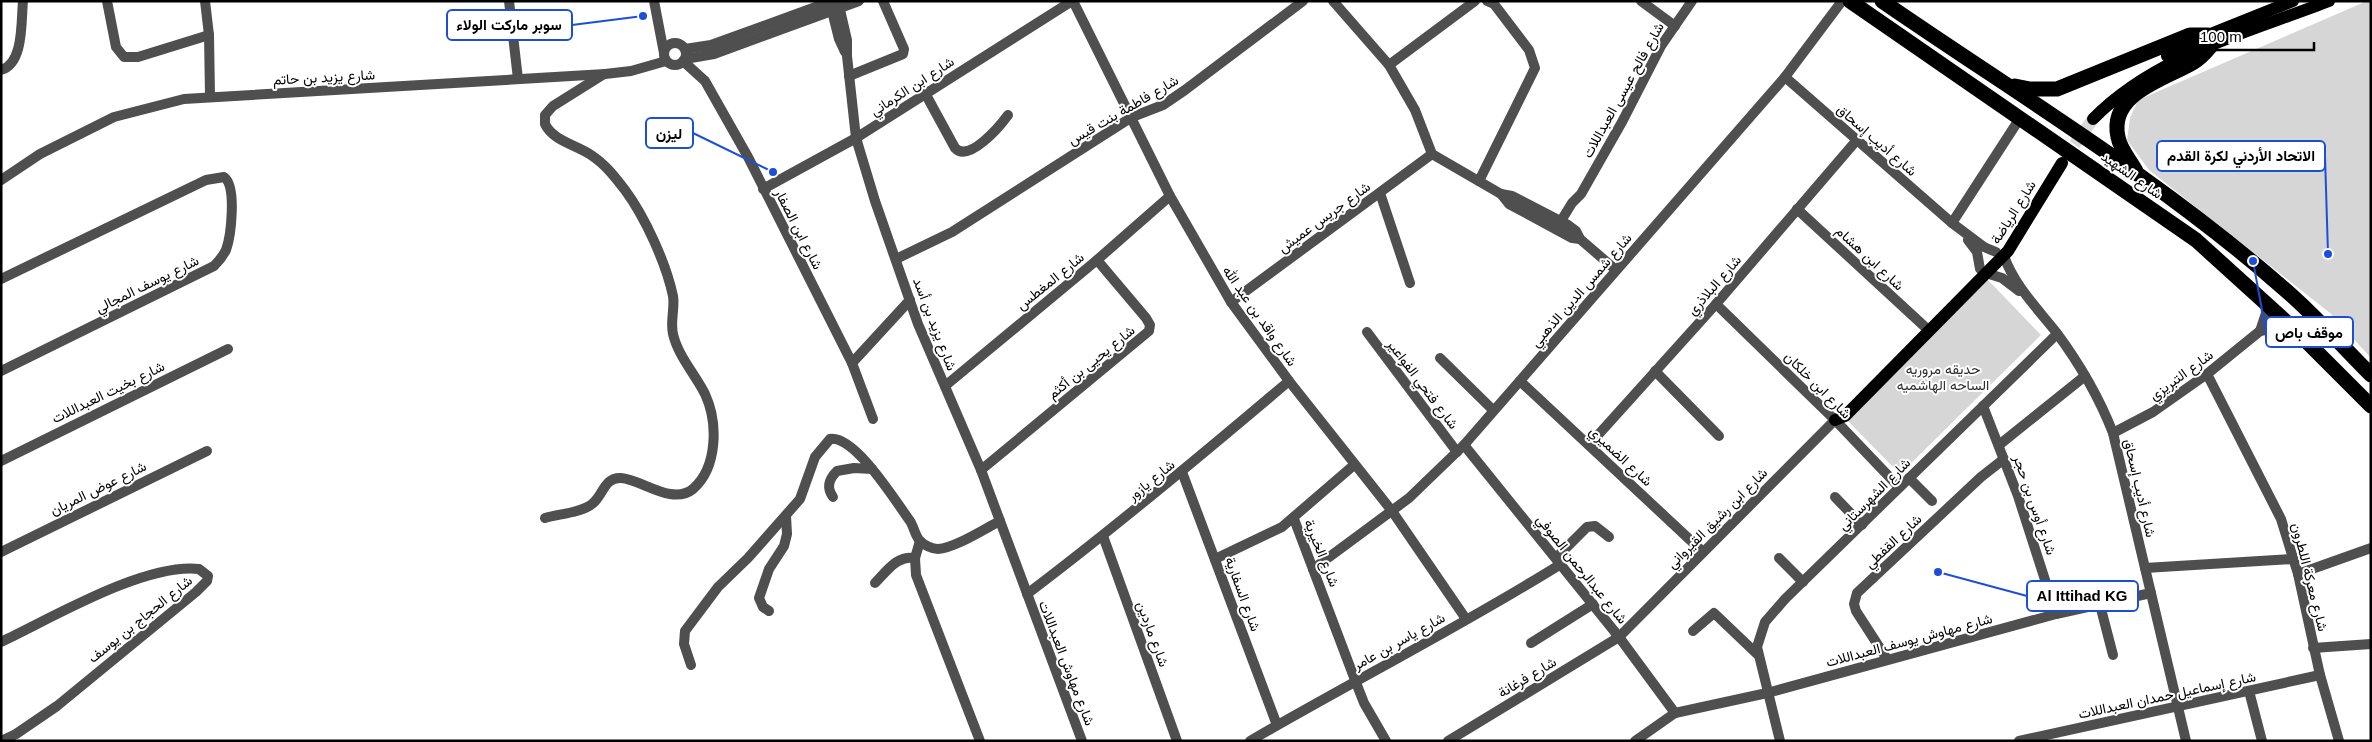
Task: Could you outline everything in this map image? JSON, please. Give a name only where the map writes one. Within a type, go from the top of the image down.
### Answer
[{"type":"highway","name":"شارع الشهيد","points":[[1850,1],[2196,240],[2293,328],[2371,406]]},
{"type":"highway","name":"شارع الشهيد","points":[[1882,1],[2140,176],[2207,226],[2284,288],[2371,376]]},
{"type":"highway","points":[[2004,82],[2030,89],[2057,89],[2190,35],[2210,40],[2200,58],[2133,95],[2123,106],[2117,121],[2118,137],[2140,176]]},
{"type":"main road","points":[[2089,118],[2106,95],[2133,74],[2293,1]]},
{"type":"main road","points":[[2210,40],[2329,1]]},
{"type":"main road","name":"شارع الرياضة","points":[[1983,271],[2000,254],[2058,161]]},
{"type":"main road","name":"شارع ابن رشيق القيرواني","points":[[1835,420],[1924,326],[1983,271]]},
{"type":"main road","name":"شارع ابن رشيق القيرواني","points":[[1835,420],[1845,416],[1983,271]]},
{"type":"street","points":[[1,70],[9,67],[16,59],[23,1]]},
{"type":"street","points":[[108,1],[116,47],[124,57],[138,57],[210,35]]},
{"type":"street","points":[[205,1],[210,35],[210,96]]},
{"type":"street","points":[[509,1],[518,79]]},
{"type":"street","points":[[654,1],[660,23],[665,57],[674,65],[684,56],[714,54],[834,5],[859,1]]},
{"type":"street","points":[[849,76],[903,54],[904,49],[883,1]]},
{"type":"street","name":"شارع ابن الكرماني","points":[[763,189],[856,138],[1072,1]]},
{"type":"street","name":"شارع واقد بن عبد الله","points":[[1072,1],[1132,117],[1170,196],[1231,302],[1289,381],[1392,511],[1466,620]]},
{"type":"street","name":"شارع فاطمة بنت قيس","points":[[896,259],[952,232],[1132,117],[1163,105],[1303,1]]},
{"type":"street","points":[[1332,1],[1389,65],[1415,110],[1432,154],[1501,194],[1509,204],[1562,227],[1572,238],[1580,239],[1616,270]]},
{"type":"street","points":[[1389,65],[1475,1]]},
{"type":"street","points":[[1479,180],[1535,68],[1533,58],[1528,50],[1494,4],[1487,1]]},
{"type":"street","points":[[1641,1],[1675,26]]},
{"type":"street","name":"شارع فالح عيسى العبداللات","points":[[1562,227],[1622,122],[1661,46],[1692,1]]},
{"type":"street","name":"شارع شمس الدين الذهبي","points":[[1313,568],[1392,511],[1425,484],[1461,448],[1785,77],[1842,1]]},
{"type":"street","name":"شارع يزيد بن أسد","points":[[834,5],[839,39],[847,56],[856,138],[875,201],[910,300],[981,470],[1027,594]]},
{"type":"street","points":[[660,23],[672,43]]},
{"type":"street","points":[[665,57],[668,45],[672,43],[679,43],[684,56]]},
{"type":"street","name":"شارع ابن الصفار","points":[[684,56],[704,81],[763,189],[852,363],[873,419]]},
{"type":"street","name":"شارع يزيد بن حاتم","points":[[1,180],[40,154],[114,117],[168,102],[210,96],[605,74],[640,69],[665,57]]},
{"type":"street","points":[[545,518],[588,506],[595,501],[608,482],[616,478],[623,478],[652,489],[674,494],[688,492],[704,475],[713,451],[710,409],[706,396],[673,334],[673,298],[648,228],[635,204],[603,164],[592,155],[556,136],[545,124],[545,115],[553,106],[605,74]]},
{"type":"street","name":"شارع أديب إسحاق","points":[[1785,77],[1952,223],[1984,247],[2000,254],[2028,298],[2057,334],[2085,376],[2106,414],[2113,433],[2186,741]]},
{"type":"street","points":[[926,93],[955,148],[962,152],[968,152],[979,145],[998,128],[1008,115]]},
{"type":"street","points":[[1952,223],[2020,118]]},
{"type":"street","name":"شارع البلاذري","points":[[1589,444],[1716,304],[1856,141]]},
{"type":"street","name":"شارع جريس عميش","points":[[1231,302],[1432,154]]},
{"type":"street","name":"شارع يوسف المجالي","points":[[1,279],[206,180],[224,177],[230,183],[232,196],[227,248],[214,266],[1,371]]},
{"type":"street","points":[[1380,193],[1410,284]]},
{"type":"street","name":"شارع المغطس","points":[[945,386],[1097,260],[1170,196]]},
{"type":"street","name":"شارع ابن هشام","points":[[1797,210],[1924,326]]},
{"type":"street","name":"شارع أديب إسحاق","points":[[1952,223],[1977,252],[1983,271],[2002,278],[2028,298]]},
{"type":"street","name":"شارع يحيى بن أكثم","points":[[981,470],[1149,332],[1150,325],[1146,318],[1097,260]]},
{"type":"street","points":[[852,363],[910,300]]},
{"type":"street","points":[[2260,332],[2266,313],[2265,302]]},
{"type":"street","name":"شارع ابن خلكان","points":[[1716,304],[1835,420],[1900,488]]},
{"type":"street","name":"شارع التبريزي","points":[[2113,433],[2140,420],[2206,374],[2260,332],[2277,328],[2293,328]]},
{"type":"street","name":"شارع فتحي الفواعير","points":[[1367,332],[1461,448]]},
{"type":"street","name":"شارع الشهرستاني","points":[[1780,741],[1757,654],[1758,640],[1765,622],[1803,582],[2057,334]]},
{"type":"street","name":"شارع بخيت العبداللات","points":[[1,460],[228,349]]},
{"type":"street","points":[[1440,358],[1493,410]]},
{"type":"street","points":[[1655,371],[1718,436]]},
{"type":"street","name":"شارع معركة اللطرون","points":[[2206,374],[2275,504],[2298,574],[2320,675],[2339,741]]},
{"type":"street","points":[[2000,445],[2085,376]]},
{"type":"street","name":"شارع يازور","points":[[1027,594],[1182,472],[1289,381]]},
{"type":"street","name":"شارع الضميري","points":[[1520,381],[1703,552]]},
{"type":"street","name":"شارع أوس بن حجر","points":[[1983,406],[2000,445],[2056,614]]},
{"type":"street","name":"شارع ابن رشيق القيرواني","points":[[1619,637],[1835,420]]},
{"type":"street","points":[[692,665],[684,644],[684,631],[718,587],[786,516],[804,490],[815,457],[830,439],[840,440],[848,445],[872,470],[910,522],[920,541],[927,546],[937,549],[956,543],[1000,521]]},
{"type":"street","name":"شارع عبدالرحمن الصوفي","points":[[1461,448],[1593,604],[1675,713]]},
{"type":"street","name":"شارع عوض المريان","points":[[1,552],[207,451]]},
{"type":"street","name":"شارع القفطي","points":[[1887,659],[1856,611],[1854,604],[1858,593],[1981,476],[2004,459]]},
{"type":"street","points":[[1294,519],[1354,465]]},
{"type":"street","points":[[833,497],[829,484],[836,471],[854,468],[872,470]]},
{"type":"street","name":"شارع السفارية","points":[[1182,472],[1277,725]]},
{"type":"street","points":[[1909,478],[1932,502]]},
{"type":"street","points":[[1835,497],[1862,525]]},
{"type":"street","points":[[769,611],[763,608],[759,598],[769,569],[784,546],[787,534],[786,516]]},
{"type":"street","name":"شارع الخيرية","points":[[1215,559],[1262,537],[1294,519],[1364,703],[1386,741]]},
{"type":"street","name":"شارع ياسر بن عامر","points":[[1250,741],[1355,680],[1509,596],[1558,561],[1587,527],[1595,526],[1609,537]]},
{"type":"street","name":"شارع ماردين","points":[[1103,536],[1177,741]]},
{"type":"street","points":[[920,541],[915,558],[916,575],[924,601],[980,741]]},
{"type":"street","points":[[2298,574],[2371,548]]},
{"type":"street","points":[[875,583],[897,560],[909,557],[915,558]]},
{"type":"street","points":[[1779,558],[1803,582]]},
{"type":"street","points":[[2145,568],[2293,559]]},
{"type":"street","name":"شارع الحجاج بن يوسف","points":[[1,642],[120,585],[178,569],[199,569],[208,576],[207,581],[196,592],[56,706],[16,734],[1,741]]},
{"type":"street","name":"شارع مهاوش يوسف العبداللات","points":[[1675,713],[1767,693],[2056,614],[2151,593]]},
{"type":"street","name":"شارع مهاوش العبداللات","points":[[1027,594],[1082,741]]},
{"type":"street","points":[[1531,642],[1593,604]]},
{"type":"street","points":[[2100,605],[2113,655]]},
{"type":"street","points":[[1693,631],[1714,613],[1757,654]]},
{"type":"street","name":"شارع فرغانة","points":[[1448,741],[1619,637]]},
{"type":"street","points":[[2314,648],[2371,644]]},
{"type":"street","name":"شارع إسماعيل حمدان العبداللات","points":[[2019,741],[2055,737],[2177,706],[2249,692],[2320,675]]},
{"type":"street","points":[[2249,692],[2262,741]]},
{"type":"street","points":[[1635,741],[1675,713]]},
{"type":"green space","points":[[2367,1],[2371,1],[2371,358],[2330,313],[2149,170],[2127,140],[2130,118],[2138,100]]},
{"type":"green space","name":"حديقه مروريه الساحه الهاشميه","points":[[1987,279],[2041,335],[1900,474],[1846,419]]},
{"type":"tunnel","points":[[2064,159],[2093,119]]},
{"type":"place","name":"سوبر ماركت الولاء","points":[[643,16]]},
{"type":"place","name":"ليزن","points":[[773,172]]},
{"type":"place","name":"الاتحاد الأردني لكرة القدم","points":[[2328,254]]},
{"type":"place","name":"موقف باص","points":[[2253,261]]},
{"type":"place","name":"Al Ittihad KG","points":[[1938,572]]}]
